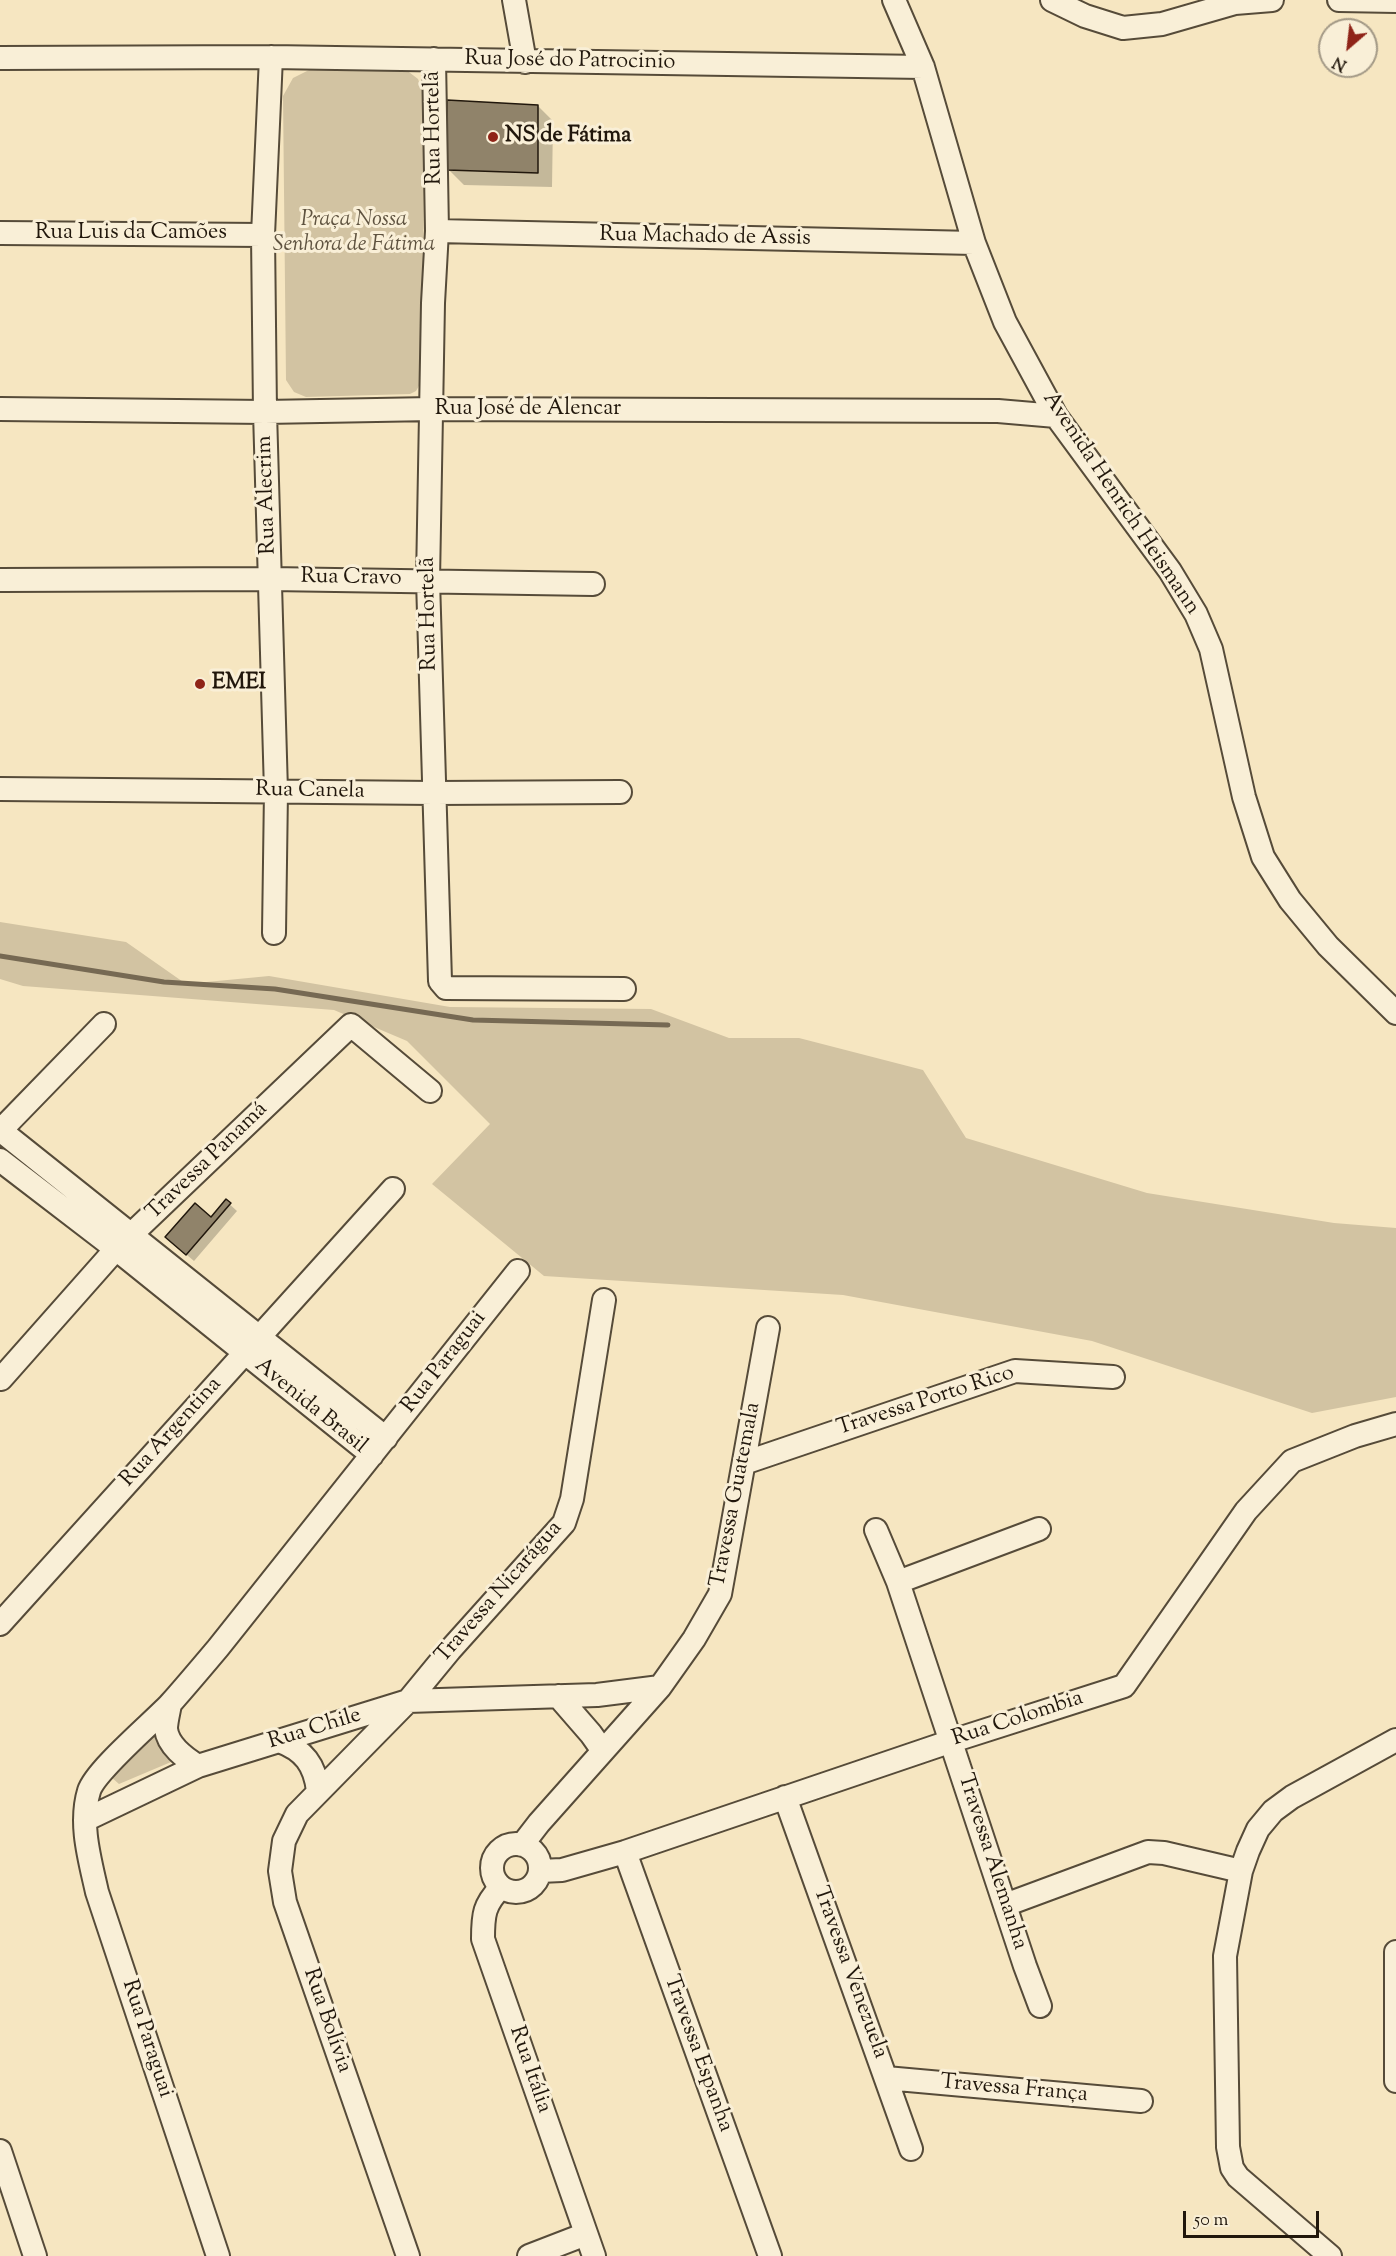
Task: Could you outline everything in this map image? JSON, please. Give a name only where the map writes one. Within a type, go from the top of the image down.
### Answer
[{"type":"street","points":[[514,0],[525,62]]},
{"type":"street","name":"Avenida Henrich Heismann","points":[[894,0],[923,67],[974,243],[1005,322],[1056,416],[1170,571],[1196,614],[1211,649],[1244,797],[1263,857],[1290,900],[1328,946],[1396,1013]]},
{"type":"street","points":[[1052,0],[1085,16],[1123,28],[1162,24],[1235,3],[1272,0]]},
{"type":"street","points":[[1340,0],[1396,1]]},
{"type":"street","name":"Rua José do Patrocinio","points":[[0,58],[271,57],[923,67]]},
{"type":"street","name":"Rua Alecrim","points":[[271,57],[263,235],[265,412],[276,791],[274,933]]},
{"type":"street","name":"Rua Hortelã","points":[[434,59],[437,231],[433,303],[428,580],[440,981],[446,988],[624,989]]},
{"type":"street","name":"Rua Machado de Assis","points":[[437,231],[974,243]]},
{"type":"street","name":"Rua Luis da Camões","points":[[0,233],[263,235]]},
{"type":"street","name":"Rua José de Alencar","points":[[0,409],[265,412],[432,409],[998,411],[1056,416]]},
{"type":"street","name":"Rua Cravo","points":[[0,580],[428,580],[593,584]]},
{"type":"street","name":"Rua Canela","points":[[0,789],[434,793],[620,792]]},
{"type":"street","points":[[0,1130],[105,1024]]},
{"type":"street","name":"Travessa Panamá","points":[[1,1379],[123,1242],[351,1025],[429,1091]]},
{"type":"street","name":"Avenida Brasil","points":[[0,1130],[73,1202],[251,1346],[372,1455],[218,1648],[170,1704],[91,1785],[85,1820]]},
{"type":"street","name":"Avenida Brasil","points":[[0,1160],[73,1202]]},
{"type":"street","name":"Rua Argentina","points":[[0,1624],[393,1190]]},
{"type":"street","name":"Rua Paraguai","points":[[372,1455],[518,1271]]},
{"type":"street","name":"Travessa Nicarágua","points":[[318,1791],[408,1701],[450,1650],[564,1523],[572,1499],[604,1300]]},
{"type":"street","name":"Travessa Guatemala","points":[[522,1845],[660,1687],[694,1640],[720,1594],[768,1328]]},
{"type":"street","name":"Avenida Brasil","points":[[251,1346],[386,1437]]},
{"type":"street","name":"Travessa Porto Rico","points":[[744,1463],[1015,1371],[1113,1377]]},
{"type":"street","name":"Rua Colombia","points":[[540,1870],[562,1870],[625,1852],[952,1741],[1124,1686],[1246,1511],[1292,1461],[1355,1436],[1396,1424]]},
{"type":"street","points":[[898,1582],[1039,1529]]},
{"type":"street","name":"Travessa Alemanha","points":[[876,1530],[898,1582],[1040,2006]]},
{"type":"street","name":"Rua Chile","points":[[85,1820],[198,1766],[408,1701],[597,1695],[660,1687]]},
{"type":"street","points":[[558,1696],[603,1751]]},
{"type":"street","points":[[170,1704],[166,1730],[173,1745],[184,1757],[198,1766]]},
{"type":"street","points":[[1330,2256],[1238,2177],[1228,2158],[1225,1956],[1241,1871],[1258,1829],[1273,1811],[1292,1797],[1396,1740]]},
{"type":"street","points":[[279,1741],[292,1745],[312,1765],[318,1791]]},
{"type":"street","name":"Rua Bolívia","points":[[318,1791],[297,1814],[284,1841],[280,1871],[285,1902],[408,2256]]},
{"type":"street","name":"Travessa Venezuela","points":[[785,1797],[911,2149]]},
{"type":"street","name":"Rua Paraguai","points":[[85,1820],[97,1892],[218,2256]]},
{"type":"street","points":[[522,1845],[536,1855],[540,1870],[538,1879],[526,1890],[509,1891],[501,1887],[496,1880],[493,1864],[496,1856],[507,1846],[522,1845]]},
{"type":"street","name":"Travessa Espanha","points":[[625,1852],[770,2256]]},
{"type":"street","points":[[1005,1905],[1148,1852],[1164,1853],[1241,1871]]},
{"type":"street","name":"Rua Itália","points":[[501,1887],[490,1899],[483,1916],[483,1939],[594,2256]]},
{"type":"street","points":[[1396,1952],[1396,2081]]},
{"type":"street","name":"Travessa França","points":[[886,2078],[1142,2101]]},
{"type":"street","points":[[0,2151],[35,2256]]},
{"type":"street","points":[[529,2256],[586,2234]]},
{"type":"green space","name":"Praça Nossa Senhora de Fátima","points":[[311,69],[405,69],[418,79],[424,95],[423,379],[416,391],[410,394],[306,397],[294,392],[286,380],[283,96],[293,78]]},
{"type":"green space","points":[[0,922],[126,942],[186,984],[269,976],[450,1007],[651,1009],[729,1038],[799,1038],[923,1070],[966,1138],[1147,1193],[1334,1223],[1396,1228],[1396,1397],[1312,1413],[1092,1341],[843,1295],[544,1276],[432,1184],[490,1124],[407,1041],[334,1010],[23,986],[0,979]]},
{"type":"green space","points":[[148,1733],[156,1734],[174,1757],[171,1762],[119,1784],[111,1777]]},
{"type":"building","name":"NS de Fátima","points":[[447,100],[538,105],[538,173],[447,170]]},
{"type":"building","points":[[226,1199],[231,1203],[186,1255],[165,1237],[195,1203],[211,1217]]},
{"type":"waterway","points":[[0,956],[164,982],[275,989],[473,1020],[668,1025]]},
{"type":"place","name":"NS de Fátima","points":[[493,137]]},
{"type":"place","name":"EMEI","points":[[200,684]]}]
